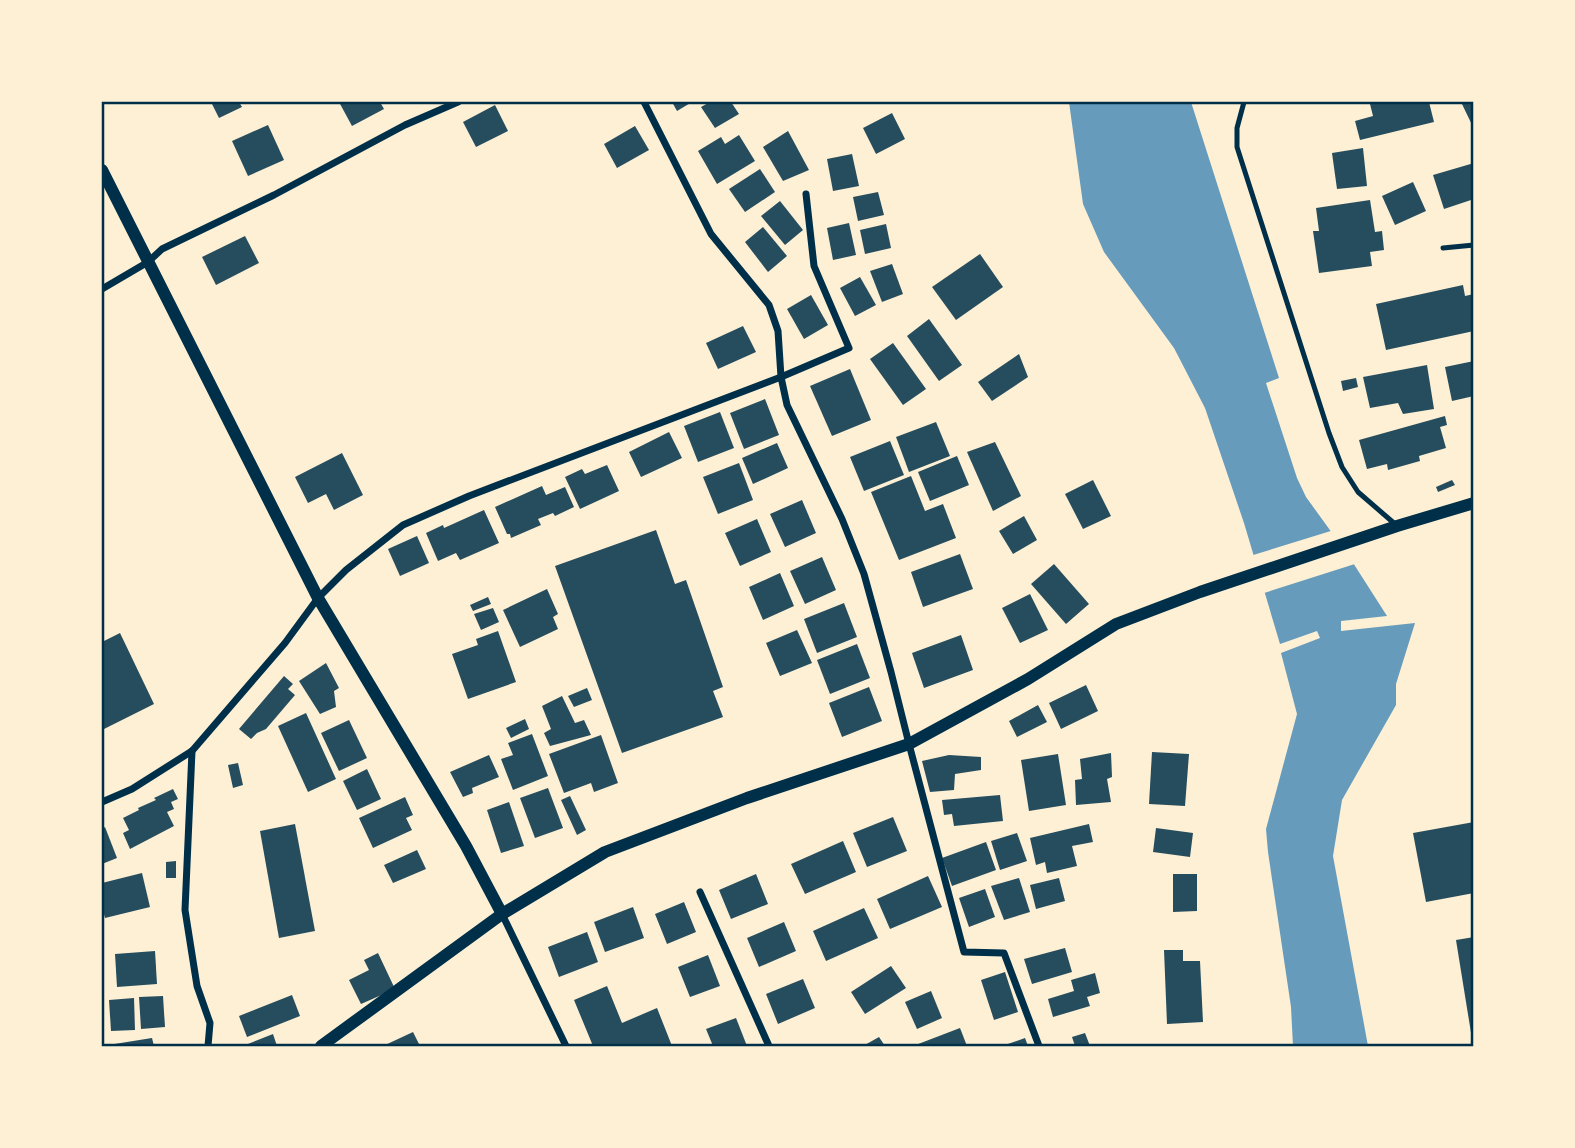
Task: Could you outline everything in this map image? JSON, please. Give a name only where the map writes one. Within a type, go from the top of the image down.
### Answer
[{"type":"street","points":[[102,289],[148,262],[162,249],[274,195],[405,125],[458,102]]},
{"type":"street","points":[[644,102],[711,234],[769,305],[778,331],[781,377],[788,404],[842,519],[864,574],[964,952],[1004,953],[1039,1046]]},
{"type":"street","points":[[102,170],[318,598],[466,846],[566,1046]]},
{"type":"street","points":[[102,802],[132,789],[192,751],[285,643],[318,598],[346,570],[403,525],[469,496],[781,377],[849,348],[814,266],[806,194]]},
{"type":"street","points":[[321,1046],[502,914],[605,852],[747,798],[909,744],[1028,679],[1116,624],[1200,592],[1474,503]]},
{"type":"street","points":[[192,751],[185,910],[197,986],[210,1023],[208,1046]]},
{"type":"street","points":[[700,892],[769,1046]]},
{"type":"lane","points":[[1244,102],[1237,128],[1237,147],[1329,433],[1342,467],[1358,492],[1397,526]]},
{"type":"lane","points":[[1443,248],[1474,245]]},
{"type":"water","points":[[1069,102],[1191,102],[1279,378],[1266,383],[1297,478],[1306,497],[1387,616],[1341,621],[1341,631],[1415,623],[1396,684],[1396,705],[1342,800],[1333,856],[1368,1046],[1293,1046],[1291,1007],[1268,852],[1266,829],[1297,714],[1281,653],[1320,638],[1317,631],[1280,644],[1244,523],[1205,408],[1174,348],[1104,252],[1083,204]]},
{"type":"pier","points":[[1334,530],[1358,563],[1261,594],[1250,556]]},
{"type":"building","points":[[211,102],[239,102],[242,107],[219,118]]},
{"type":"building","points":[[339,102],[380,102],[384,109],[352,126]]},
{"type":"building","points":[[672,102],[692,102],[677,111]]},
{"type":"building","points":[[710,102],[731,102],[739,114],[715,128],[701,107]]},
{"type":"building","points":[[1429,102],[1434,122],[1360,140],[1355,121],[1373,116],[1370,104]]},
{"type":"building","points":[[1461,102],[1474,102],[1474,129]]},
{"type":"building","points":[[495,105],[508,131],[476,147],[463,122]]},
{"type":"building","points":[[892,113],[905,139],[876,154],[863,128]]},
{"type":"building","points":[[268,125],[284,160],[248,176],[232,141]]},
{"type":"building","points":[[635,126],[649,150],[617,168],[604,144]]},
{"type":"building","points":[[788,131],[809,170],[783,181],[763,147]]},
{"type":"building","points":[[739,135],[755,161],[717,184],[698,151],[721,137],[725,144]]},
{"type":"building","points":[[1363,148],[1367,186],[1337,189],[1332,153]]},
{"type":"building","points":[[852,154],[859,186],[833,191],[827,159]]},
{"type":"building","points":[[1474,163],[1474,205],[1471,200],[1444,209],[1433,175]]},
{"type":"building","points":[[760,169],[775,192],[745,212],[729,189]]},
{"type":"building","points":[[1413,182],[1426,211],[1395,225],[1382,196]]},
{"type":"building","points":[[878,192],[884,215],[858,221],[853,197]]},
{"type":"building","points":[[1370,200],[1375,232],[1382,231],[1384,250],[1370,252],[1372,266],[1319,273],[1313,231],[1319,231],[1316,208]]},
{"type":"building","points":[[780,201],[803,230],[785,245],[761,216]]},
{"type":"building","points":[[849,223],[856,255],[833,260],[827,228]]},
{"type":"building","points":[[886,224],[891,248],[865,254],[860,230]]},
{"type":"building","points":[[763,227],[787,256],[768,272],[745,242]]},
{"type":"building","points":[[245,236],[259,263],[216,285],[202,257]]},
{"type":"building","points":[[980,254],[1003,287],[956,320],[932,287]]},
{"type":"building","points":[[892,264],[903,294],[882,302],[870,271]]},
{"type":"building","points":[[860,277],[876,305],[855,316],[840,288]]},
{"type":"building","points":[[1463,285],[1465,296],[1474,294],[1474,331],[1386,350],[1376,304]]},
{"type":"building","points":[[811,295],[828,325],[804,339],[787,309]]},
{"type":"building","points":[[929,319],[962,365],[939,381],[907,336]]},
{"type":"building","points":[[743,326],[756,352],[718,369],[706,343]]},
{"type":"building","points":[[893,343],[926,389],[903,405],[870,359]]},
{"type":"building","points":[[1019,354],[1028,377],[992,401],[978,382]]},
{"type":"building","points":[[1474,361],[1474,396],[1452,401],[1445,367]]},
{"type":"building","points":[[1427,365],[1434,409],[1403,414],[1398,403],[1370,408],[1363,377]]},
{"type":"building","points":[[850,369],[871,420],[832,436],[810,386]]},
{"type":"building","points":[[1356,378],[1358,387],[1343,391],[1341,381]]},
{"type":"building","points":[[765,399],[779,435],[744,449],[730,413]]},
{"type":"building","points":[[720,412],[734,448],[698,462],[684,426]]},
{"type":"building","points":[[1445,416],[1447,425],[1440,427],[1446,448],[1419,456],[1420,461],[1388,470],[1387,464],[1367,469],[1359,440]]},
{"type":"building","points":[[936,422],[950,456],[909,472],[896,437]]},
{"type":"building","points":[[669,432],[682,458],[641,477],[629,452]]},
{"type":"building","points":[[890,441],[904,475],[864,491],[850,457]]},
{"type":"building","points":[[995,442],[1021,496],[993,511],[967,452]]},
{"type":"building","points":[[777,443],[788,468],[753,484],[742,458]]},
{"type":"building","points":[[342,453],[363,495],[334,510],[326,494],[308,503],[295,477]]},
{"type":"building","points":[[957,456],[969,485],[930,501],[918,472]]},
{"type":"building","points":[[739,463],[753,500],[718,514],[703,477]]},
{"type":"building","points":[[607,465],[619,491],[580,509],[565,477],[582,469],[585,474]]},
{"type":"building","points":[[911,476],[925,511],[943,504],[956,538],[899,560],[871,492]]},
{"type":"building","points":[[1093,480],[1111,516],[1083,529],[1065,494]]},
{"type":"building","points":[[1452,480],[1455,485],[1438,492],[1436,487]]},
{"type":"building","points":[[542,486],[546,495],[565,487],[574,507],[555,516],[553,513],[538,519],[541,525],[511,538],[495,507]]},
{"type":"building","points":[[802,500],[816,533],[785,547],[770,514]]},
{"type":"building","points":[[484,510],[499,543],[460,560],[456,553],[438,561],[426,533]]},
{"type":"building","points":[[1024,516],[1037,540],[1013,554],[999,531]]},
{"type":"building","points":[[757,519],[771,552],[740,566],[725,533]]},
{"type":"building","points":[[656,530],[675,584],[686,580],[723,687],[713,691],[723,717],[622,753],[555,566]]},
{"type":"building","points":[[417,536],[429,563],[400,576],[388,549]]},
{"type":"building","points":[[960,554],[973,589],[923,607],[911,572]]},
{"type":"building","points":[[822,557],[836,590],[805,604],[790,571]]},
{"type":"building","points":[[1054,564],[1089,604],[1066,624],[1031,584]]},
{"type":"building","points":[[780,573],[794,606],[763,620],[749,587]]},
{"type":"building","points":[[547,589],[558,614],[553,617],[558,629],[520,647],[503,610]]},
{"type":"building","points":[[1030,594],[1048,630],[1020,643],[1002,608]]},
{"type":"building","points":[[488,597],[491,604],[473,611],[470,605]]},
{"type":"building","points":[[844,603],[857,637],[817,653],[804,619]]},
{"type":"building","points":[[493,608],[499,622],[481,630],[474,614]]},
{"type":"building","points":[[797,630],[812,663],[780,676],[766,643]]},
{"type":"building","points":[[498,631],[516,682],[468,699],[452,654],[478,645],[476,639]]},
{"type":"building","points":[[120,633],[154,704],[102,730],[102,642]]},
{"type":"building","points":[[961,635],[973,670],[924,688],[912,653]]},
{"type":"building","points":[[857,644],[870,678],[830,694],[817,660]]},
{"type":"building","points":[[326,663],[339,688],[334,691],[336,707],[320,714],[299,681]]},
{"type":"building","points":[[284,676],[293,684],[288,689],[295,695],[266,729],[251,739],[239,729]]},
{"type":"building","points":[[1086,685],[1098,711],[1061,729],[1049,703]]},
{"type":"building","points":[[869,687],[882,721],[842,737],[829,703]]},
{"type":"building","points":[[587,688],[592,700],[574,707],[568,696]]},
{"type":"building","points":[[562,696],[575,723],[584,720],[591,735],[550,746],[544,733],[551,729],[542,706]]},
{"type":"building","points":[[1038,705],[1047,722],[1017,737],[1009,721]]},
{"type":"building","points":[[306,713],[336,779],[308,792],[278,726]]},
{"type":"building","points":[[525,719],[529,729],[511,738],[506,728]]},
{"type":"building","points":[[349,720],[367,758],[339,771],[321,733]]},
{"type":"building","points":[[532,734],[548,776],[513,790],[501,759],[513,755],[508,743]]},
{"type":"building","points":[[601,735],[618,783],[594,792],[591,783],[564,793],[549,754]]},
{"type":"building","points":[[1152,752],[1189,754],[1185,806],[1149,804]]},
{"type":"building","points":[[1111,753],[1112,777],[1107,779],[1111,802],[1076,805],[1075,780],[1082,779],[1080,759]]},
{"type":"building","points":[[1058,754],[1066,805],[1029,811],[1021,760]]},
{"type":"building","points":[[489,755],[499,777],[472,788],[473,793],[463,797],[450,772]]},
{"type":"building","points":[[949,755],[981,757],[981,770],[955,774],[954,790],[930,792],[922,761]]},
{"type":"building","points":[[238,763],[243,785],[233,788],[228,765]]},
{"type":"building","points":[[367,769],[381,799],[357,810],[343,781]]},
{"type":"building","points":[[548,788],[563,828],[535,838],[520,798]]},
{"type":"building","points":[[173,789],[178,799],[171,802],[174,809],[167,812],[174,826],[130,849],[123,833],[129,830],[123,818]]},
{"type":"building","points":[[1000,795],[1003,821],[954,826],[952,814],[944,815],[942,800]]},
{"type":"building","points":[[570,796],[586,830],[577,835],[561,800]]},
{"type":"building","points":[[405,797],[413,815],[406,818],[412,830],[373,848],[359,818]]},
{"type":"building","points":[[509,802],[524,846],[501,853],[487,810]]},
{"type":"building","points":[[893,817],[907,851],[867,867],[853,833]]},
{"type":"building","points":[[1474,822],[1474,893],[1426,902],[1413,833]]},
{"type":"building","points":[[295,824],[315,931],[279,938],[260,831]]},
{"type":"building","points":[[1089,824],[1093,842],[1072,846],[1077,866],[1047,873],[1045,862],[1036,865],[1030,838]]},
{"type":"building","points":[[105,827],[117,858],[102,864],[102,829]]},
{"type":"building","points":[[1156,828],[1193,833],[1190,857],[1153,852]]},
{"type":"building","points":[[1017,833],[1027,861],[1000,870],[991,841]]},
{"type":"building","points":[[843,841],[856,872],[805,894],[791,864]]},
{"type":"building","points":[[986,842],[996,870],[952,886],[942,858]]},
{"type":"building","points":[[417,850],[426,869],[393,883],[384,865]]},
{"type":"building","points":[[176,861],[176,878],[166,878],[166,862]]},
{"type":"building","points":[[142,873],[150,907],[105,918],[102,883]]},
{"type":"building","points":[[756,874],[768,904],[731,919],[719,890]]},
{"type":"building","points":[[1173,874],[1197,874],[1197,911],[1173,912]]},
{"type":"building","points":[[928,876],[942,907],[890,929],[877,899]]},
{"type":"building","points":[[1019,878],[1030,912],[1004,920],[991,886]]},
{"type":"building","points":[[1059,878],[1065,901],[1036,909],[1030,885]]},
{"type":"building","points":[[985,889],[995,917],[969,927],[959,898]]},
{"type":"building","points":[[684,902],[696,932],[667,944],[655,914]]},
{"type":"building","points":[[633,907],[644,938],[605,952],[594,922]]},
{"type":"building","points":[[864,908],[878,938],[826,961],[813,931]]},
{"type":"building","points":[[784,922],[796,951],[759,967],[747,938]]},
{"type":"building","points":[[587,932],[598,962],[559,977],[548,947]]},
{"type":"building","points":[[1474,937],[1474,1039],[1472,1039],[1456,940]]},
{"type":"building","points":[[1065,948],[1072,972],[1032,984],[1024,959]]},
{"type":"building","points":[[1164,950],[1183,950],[1183,961],[1200,961],[1203,1022],[1167,1024]]},
{"type":"building","points":[[155,951],[157,984],[117,987],[115,954]]},
{"type":"building","points":[[378,953],[395,989],[361,1004],[349,980],[369,970],[364,960]]},
{"type":"building","points":[[708,955],[720,986],[690,997],[678,967]]},
{"type":"building","points":[[891,966],[906,988],[865,1014],[851,992]]},
{"type":"building","points":[[1005,972],[1018,1012],[994,1020],[981,980]]},
{"type":"building","points":[[1095,973],[1100,993],[1087,997],[1090,1006],[1053,1017],[1048,999],[1074,991],[1071,980]]},
{"type":"building","points":[[803,979],[815,1008],[778,1024],[766,994]]},
{"type":"building","points":[[607,986],[622,1023],[657,1008],[672,1046],[593,1046],[574,1000]]},
{"type":"building","points":[[931,991],[942,1018],[917,1029],[905,1002]]},
{"type":"building","points":[[292,995],[300,1016],[247,1037],[239,1016]]},
{"type":"building","points":[[163,996],[165,1027],[141,1029],[139,997]]},
{"type":"building","points":[[134,998],[135,1030],[111,1031],[109,1000]]},
{"type":"building","points":[[736,1018],[747,1046],[713,1046],[706,1029]]},
{"type":"building","points":[[960,1028],[967,1046],[913,1046]]},
{"type":"building","points":[[413,1032],[420,1046],[383,1046]]},
{"type":"building","points":[[1085,1033],[1090,1046],[1075,1046],[1072,1037]]},
{"type":"building","points":[[273,1034],[277,1046],[243,1046]]},
{"type":"building","points":[[879,1037],[885,1046],[863,1046]]},
{"type":"building","points":[[152,1038],[154,1046],[108,1046],[108,1045]]},
{"type":"building","points":[[1025,1038],[1028,1046],[1002,1046]]}]
